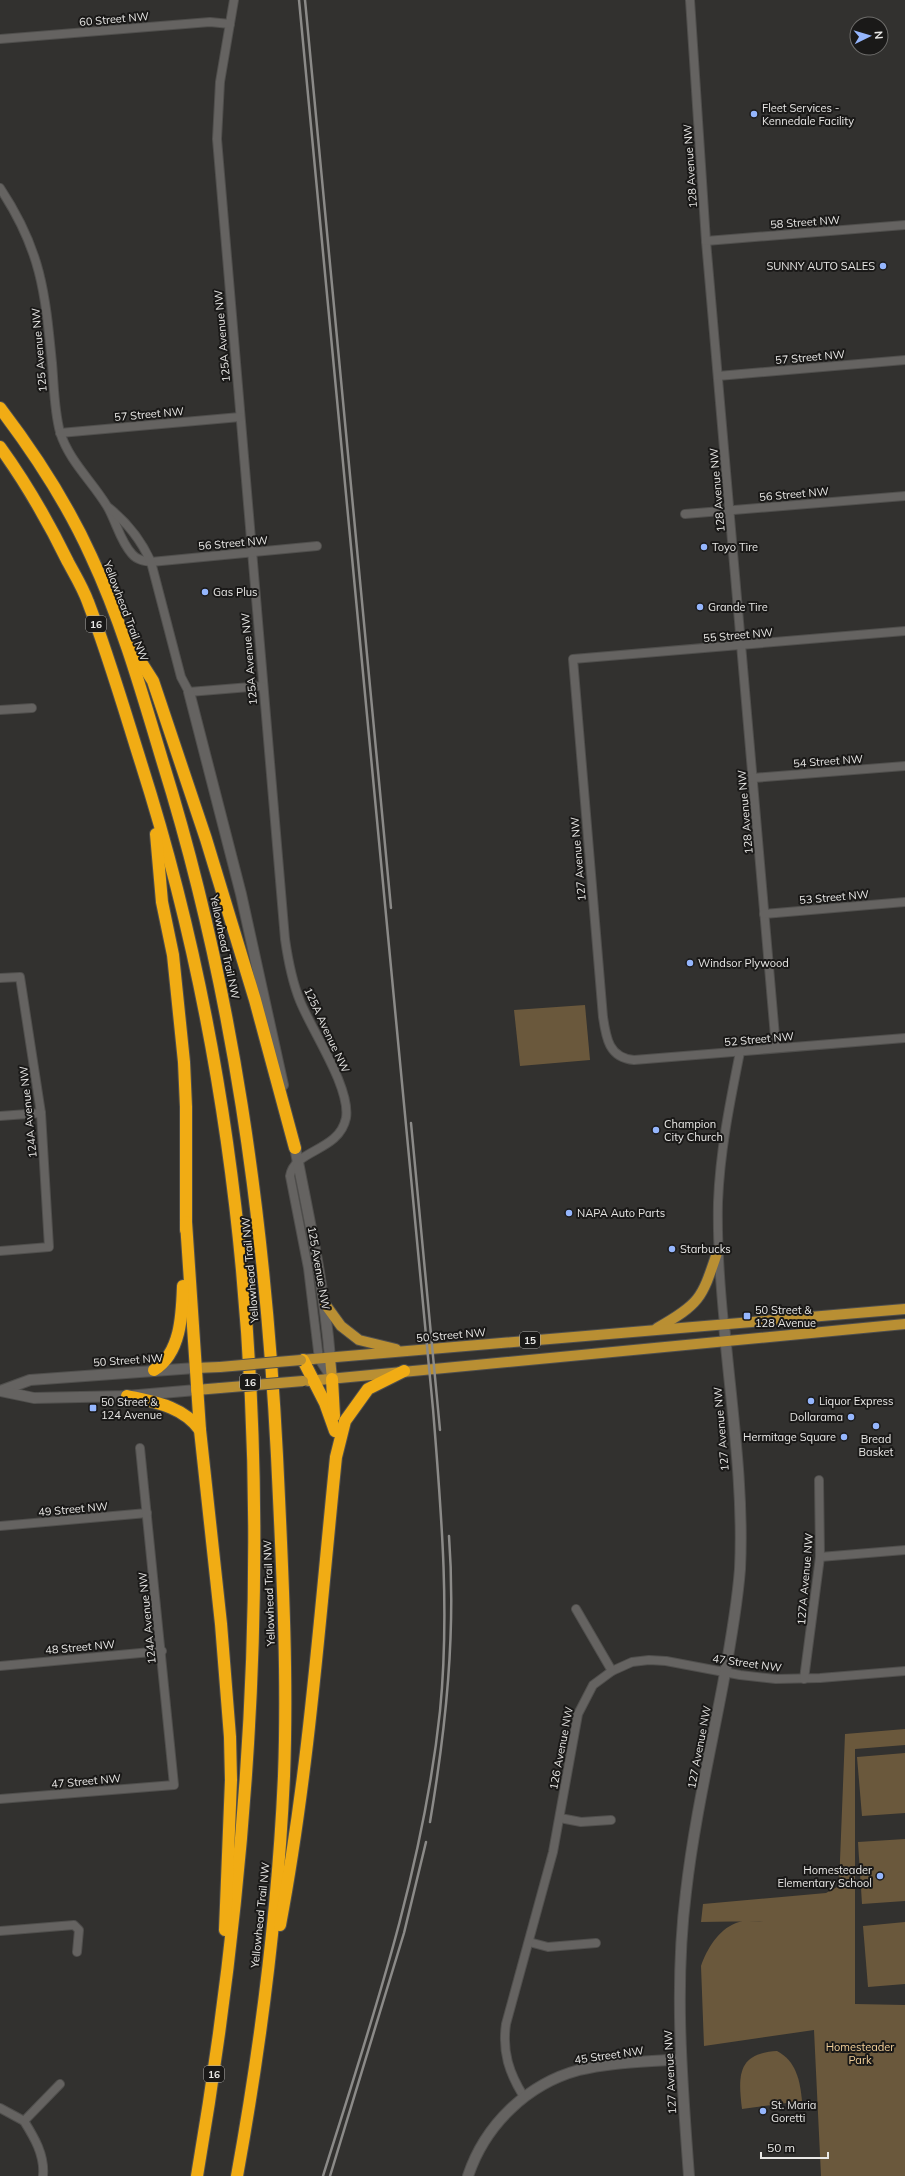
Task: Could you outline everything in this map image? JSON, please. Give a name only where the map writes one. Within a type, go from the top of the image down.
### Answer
[{"type":"highway","name":"Yellowhead Trail NW","points":[[0,408],[27,445],[55,488],[90,553],[123,633],[179,812],[212,943],[242,1105],[262,1251],[275,1425],[282,1553],[285,1708],[280,1843],[263,2015],[237,2176]]},
{"type":"highway","name":"Yellowhead Trail NW","points":[[0,447],[31,492],[86,597],[153,801],[202,998],[217,1077],[237,1214],[252,1408],[254,1546],[250,1698],[239,1862],[227,1972],[212,2085],[196,2176]]},
{"type":"highway","points":[[123,633],[152,681],[206,839],[255,1000],[295,1148]]},
{"type":"highway","points":[[153,801],[162,902],[173,955],[184,1062],[186,1107],[186,1222],[183,1296],[177,1335],[169,1356],[154,1370]]},
{"type":"highway","points":[[186,1222],[196,1390],[211,1550],[221,1624],[230,1737],[231,1780],[224,1922],[227,1972]]},
{"type":"highway","points":[[302,1360],[309,1381],[335,1431]]},
{"type":"highway","points":[[263,2015],[287,1887],[308,1731],[336,1457],[344,1421],[368,1389],[404,1371]]},
{"type":"highway","points":[[332,1379],[336,1457]]},
{"type":"highway","points":[[127,1396],[163,1405],[179,1411],[194,1422],[200,1430]]},
{"type":"main road","points":[[654,1330],[682,1314],[696,1302],[706,1288],[718,1250]]},
{"type":"main road","points":[[325,1304],[341,1326],[359,1340],[406,1351]]},
{"type":"main road","name":"50 Street NW","points":[[195,1368],[330,1358],[905,1309]]},
{"type":"main road","name":"50 Street NW","points":[[196,1390],[332,1379],[725,1340],[905,1324]]},
{"type":"main road","points":[[330,1358],[332,1379]]},
{"type":"street","name":"125A Avenue NW","points":[[234,0],[220,82],[217,125],[262,686],[288,962],[299,1000],[341,1085],[346,1102],[345,1120],[339,1135],[329,1144],[298,1162]]},
{"type":"street","name":"128 Avenue NW","points":[[690,0],[706,241],[776,1048]]},
{"type":"street","name":"60 Street NW","points":[[0,39],[210,22],[230,24]]},
{"type":"street","name":"125 Avenue NW","points":[[0,188],[25,232],[40,270],[46,303],[56,408],[60,433],[76,464],[107,506],[131,553],[139,559],[151,562]]},
{"type":"street","name":"58 Street NW","points":[[706,241],[905,225]]},
{"type":"street","name":"57 Street NW","points":[[718,376],[905,360]]},
{"type":"street","name":"57 Street NW","points":[[60,433],[240,417]]},
{"type":"street","name":"56 Street NW","points":[[685,514],[905,496]]},
{"type":"street","name":"125 Avenue NW","points":[[107,506],[125,521],[143,545],[151,562],[181,677],[189,692],[243,902],[275,1044],[325,1304],[330,1358]]},
{"type":"street","name":"56 Street NW","points":[[151,562],[317,546]]},
{"type":"street","name":"55 Street NW","points":[[573,659],[905,631]]},
{"type":"street","name":"127 Avenue NW","points":[[573,659],[603,1017],[607,1041],[616,1055]]},
{"type":"street","points":[[189,692],[262,686]]},
{"type":"street","points":[[0,710],[32,708]]},
{"type":"street","name":"54 Street NW","points":[[753,778],[905,766]]},
{"type":"street","name":"53 Street NW","points":[[764,914],[905,902]]},
{"type":"street","name":"124A Avenue NW","points":[[0,978],[20,977],[41,1113],[49,1247],[0,1251]]},
{"type":"street","name":"52 Street NW","points":[[616,1055],[634,1060],[905,1038]]},
{"type":"street","points":[[724,1324],[718,1250],[718,1202],[723,1139],[740,1052]]},
{"type":"street","points":[[0,1116],[41,1113]]},
{"type":"street","name":"125 Avenue NW","points":[[298,1162],[290,1171],[290,1182],[308,1268],[319,1358],[332,1379]]},
{"type":"street","name":"127 Avenue NW","points":[[690,2176],[680,2059],[680,1979],[686,1893],[738,1595],[740,1540],[737,1476],[724,1324]]},
{"type":"street","name":"50 Street NW","points":[[0,1391],[30,1380],[195,1368]]},
{"type":"street","name":"50 Street NW","points":[[0,1391],[34,1398],[127,1396],[196,1390]]},
{"type":"street","name":"124A Avenue NW","points":[[140,1448],[162,1651],[174,1785]]},
{"type":"street","name":"127A Avenue NW","points":[[804,1679],[820,1557],[819,1480]]},
{"type":"street","name":"49 Street NW","points":[[0,1526],[147,1513]]},
{"type":"street","points":[[820,1557],[905,1550]]},
{"type":"street","points":[[576,1609],[612,1671]]},
{"type":"street","name":"48 Street NW","points":[[0,1666],[162,1651]]},
{"type":"street","name":"47 Street NW","points":[[612,1671],[632,1662],[654,1660],[766,1678],[804,1679],[905,1671]]},
{"type":"street","name":"126 Avenue NW","points":[[524,2097],[510,2071],[506,2059],[504,2039],[508,2016],[549,1869],[560,1818],[580,1706],[594,1685],[612,1671]]},
{"type":"street","name":"47 Street NW","points":[[0,1799],[174,1785]]},
{"type":"street","points":[[560,1818],[581,1822],[611,1820]]},
{"type":"street","points":[[0,1931],[74,1925],[79,1930],[77,1952]]},
{"type":"street","points":[[529,1942],[548,1947],[596,1943]]},
{"type":"street","name":"45 Street NW","points":[[524,2097],[555,2078],[580,2070],[680,2059]]},
{"type":"street","points":[[24,2121],[60,2084]]},
{"type":"street","points":[[468,2176],[486,2139],[495,2125],[524,2097]]},
{"type":"street","points":[[0,2108],[24,2121],[36,2141],[41,2154],[43,2176]]},
{"type":"green space","points":[[585,1005],[590,1060],[520,1066],[514,1010]]},
{"type":"green space","name":"Homesteader Park","points":[[905,1729],[905,1745],[855,1749],[855,2004],[905,2005],[905,2176],[821,2176],[814,2030],[704,2046],[701,1966],[706,1953],[719,1935],[730,1926],[742,1922],[763,1921],[701,1922],[703,1904],[826,1893],[839,1886],[845,1734]]},
{"type":"green space","points":[[905,1753],[905,1813],[862,1816],[857,1757]]},
{"type":"green space","points":[[905,1839],[905,1901],[862,1904],[858,1842]]},
{"type":"green space","points":[[905,1922],[905,1984],[868,1987],[863,1926]]},
{"type":"green space","points":[[777,2051],[789,2060],[796,2072],[802,2101],[742,2109],[740,2086],[743,2068],[754,2056]]},
{"type":"railway","points":[[299,0],[433,1409],[439,1484],[444,1597],[443,1673],[440,1711],[432,1771],[421,1830],[408,1888],[377,2004],[323,2176]]},
{"type":"railway","points":[[305,0],[391,908]]},
{"type":"railway","points":[[411,1123],[440,1430]]},
{"type":"railway","points":[[430,1822],[441,1751],[448,1679],[451,1608],[449,1536]]},
{"type":"railway","points":[[330,2176],[404,1933],[426,1842]]},
{"type":"place","name":"Fleet Services - Kennedale Facility","points":[[754,114]]},
{"type":"place","name":"SUNNY AUTO SALES","points":[[883,266]]},
{"type":"place","name":"Toyo Tire","points":[[704,547]]},
{"type":"place","name":"Gas Plus","points":[[205,592]]},
{"type":"place","name":"Grande Tire","points":[[700,607]]},
{"type":"place","name":"Windsor Plywood","points":[[690,963]]},
{"type":"place","name":"Champion City Church","points":[[656,1130]]},
{"type":"place","name":"NAPA Auto Parts","points":[[569,1213]]},
{"type":"place","name":"Starbucks","points":[[672,1249]]},
{"type":"place","name":"50 Street & 128 Avenue","points":[[747,1316]]},
{"type":"place","name":"Liquor Express","points":[[811,1401]]},
{"type":"place","name":"50 Street & 124 Avenue","points":[[93,1408]]},
{"type":"place","name":"Dollarama","points":[[851,1417]]},
{"type":"place","name":"Bread Basket","points":[[876,1426]]},
{"type":"place","name":"Hermitage Square","points":[[844,1437]]},
{"type":"place","name":"Homesteader Elementary School","points":[[880,1876]]},
{"type":"place","name":"St. Maria Goretti","points":[[763,2111]]}]
